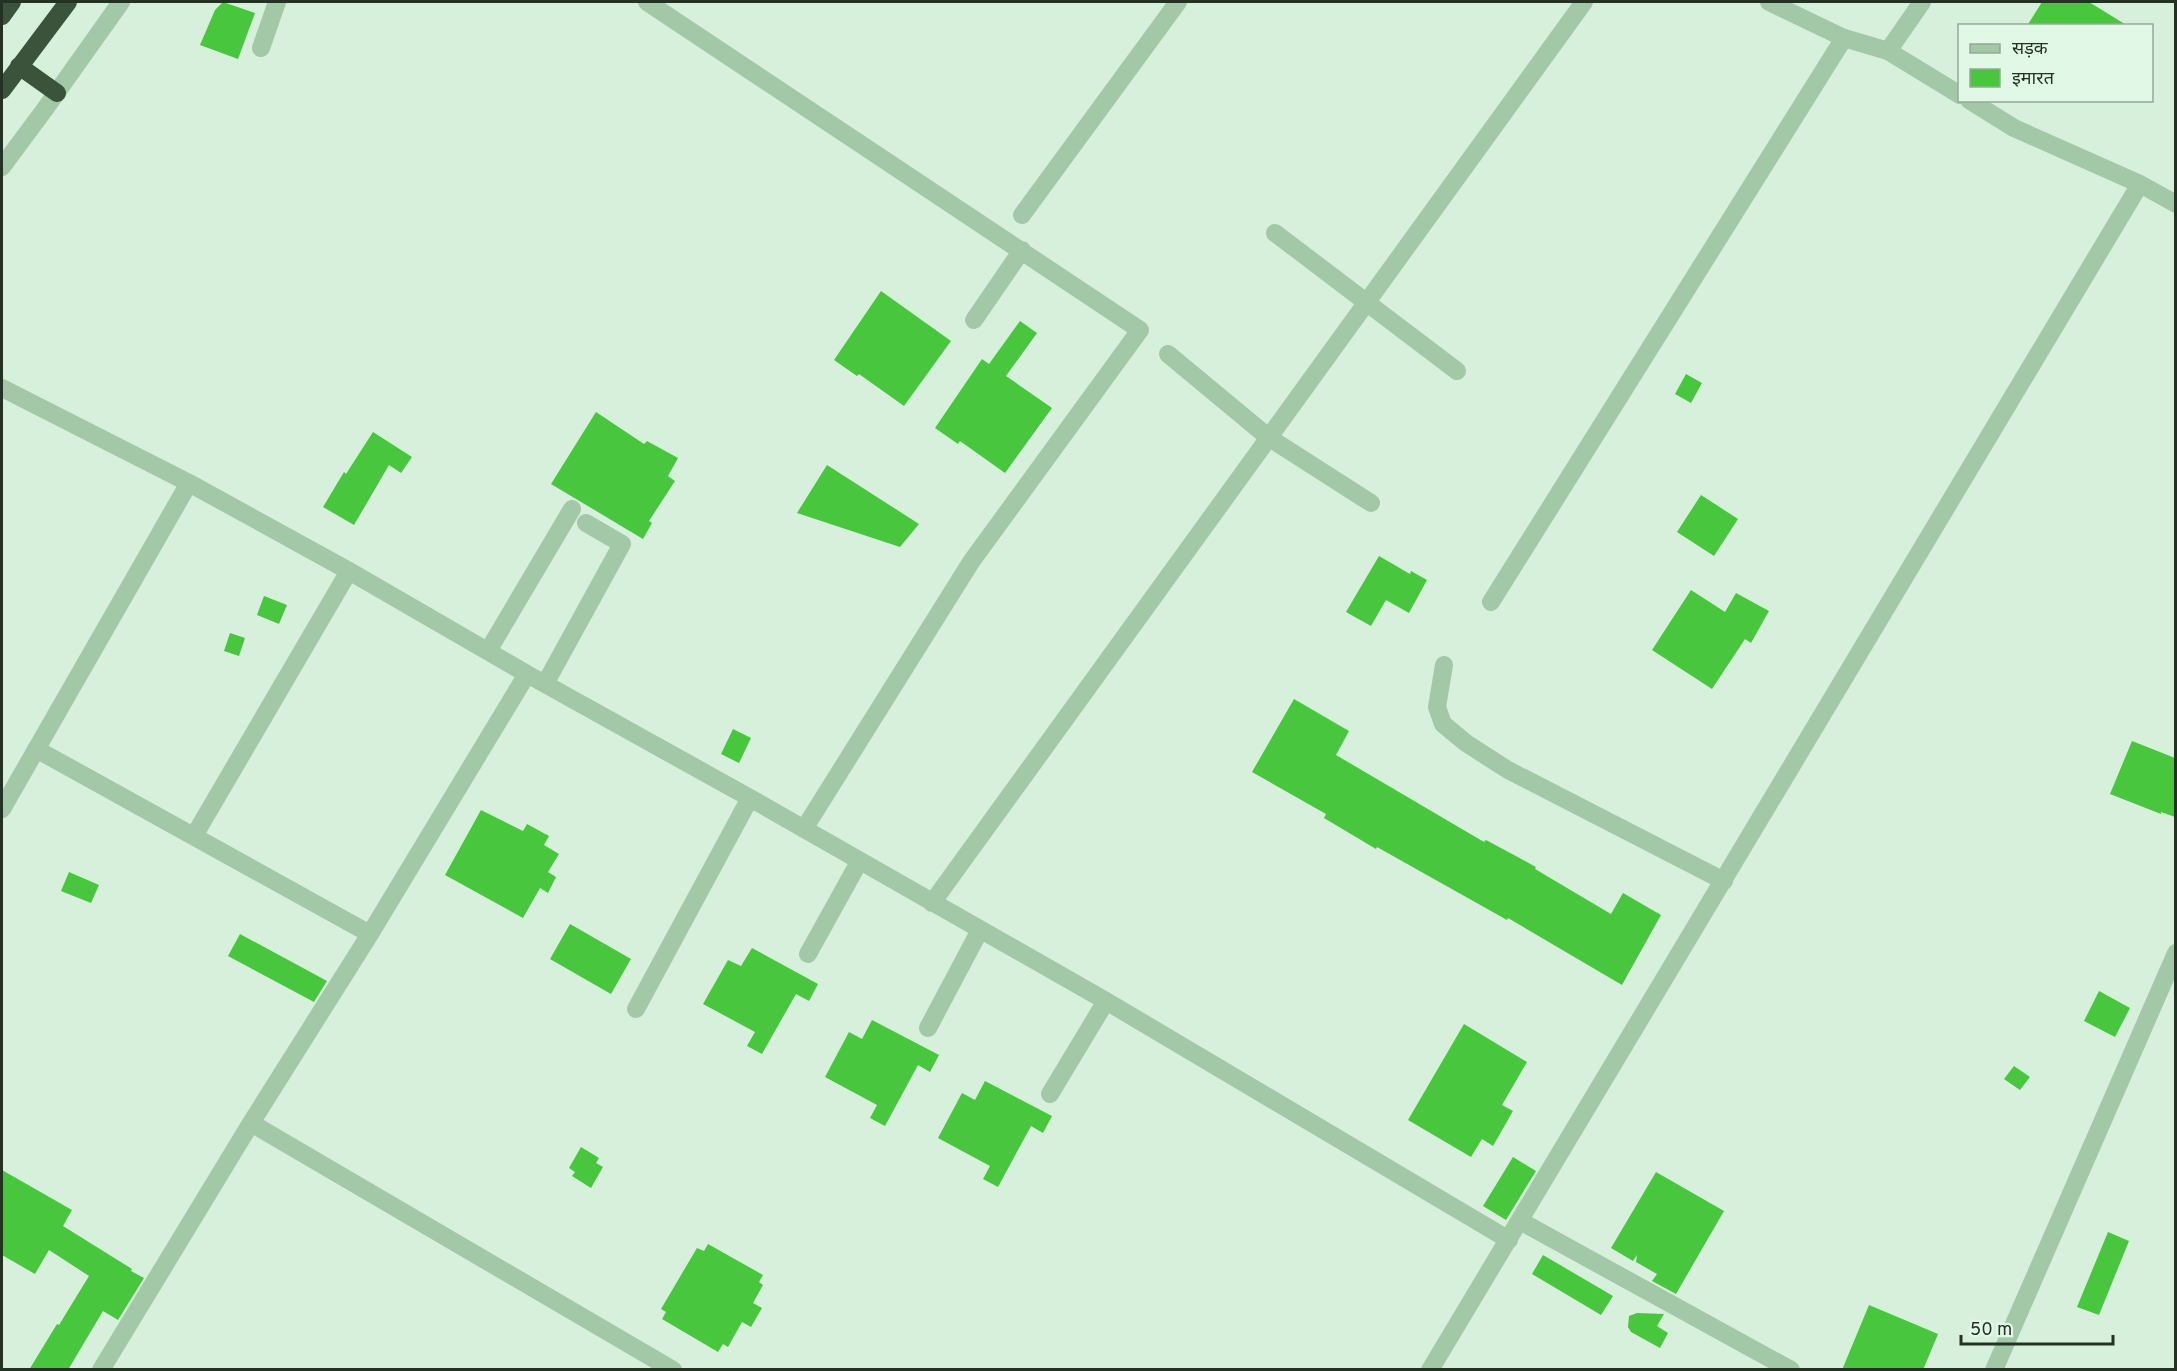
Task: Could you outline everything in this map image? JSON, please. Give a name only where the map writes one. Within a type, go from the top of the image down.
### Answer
[{"type":"highway","points":[[2,16],[12,2]]},
{"type":"highway","points":[[2,90],[68,2]]},
{"type":"highway","points":[[19,66],[57,93]]},
{"type":"street","points":[[2,167],[121,2]]},
{"type":"street","points":[[261,48],[277,2]]},
{"type":"street","points":[[647,2],[1140,330],[971,562],[804,829]]},
{"type":"street","points":[[1022,215],[1178,2]]},
{"type":"street","points":[[932,903],[1584,2]]},
{"type":"street","points":[[1769,2],[1844,38],[1888,51],[1958,93]]},
{"type":"street","points":[[1888,51],[1922,2]]},
{"type":"street","points":[[1491,602],[1844,38]]},
{"type":"street","points":[[1972,102],[2014,128],[2139,184],[2175,204]]},
{"type":"street","points":[[1430,1370],[2139,184]]},
{"type":"street","points":[[1275,233],[1457,371]]},
{"type":"street","points":[[974,320],[1022,250]]},
{"type":"street","points":[[1167,354],[1268,437],[1371,503]]},
{"type":"street","points":[[2,388],[189,483],[349,571],[1106,1001],[1509,1240]]},
{"type":"street","points":[[2,808],[189,483]]},
{"type":"street","points":[[488,651],[572,509]]},
{"type":"street","points":[[545,684],[622,548],[621,542],[586,523]]},
{"type":"street","points":[[194,836],[349,571]]},
{"type":"street","points":[[1444,665],[1437,707],[1443,724],[1466,743],[1508,770],[1724,881]]},
{"type":"street","points":[[101,1370],[251,1123],[370,934],[527,674]]},
{"type":"street","points":[[36,749],[370,934]]},
{"type":"street","points":[[636,1009],[750,798]]},
{"type":"street","points":[[808,954],[859,861]]},
{"type":"street","points":[[928,1028],[980,930]]},
{"type":"street","points":[[1994,1370],[2175,953]]},
{"type":"street","points":[[1050,1094],[1106,1001]]},
{"type":"street","points":[[251,1123],[673,1370]]},
{"type":"street","points":[[1520,1221],[1791,1370]]},
{"type":"building","points":[[223,2],[255,13],[238,59],[200,45],[215,10]]},
{"type":"building","points":[[2042,2],[2089,2],[2125,24],[2028,24]]},
{"type":"building","points":[[881,291],[951,341],[904,406],[859,374],[857,376],[834,360]]},
{"type":"building","points":[[1020,321],[1037,333],[1006,376],[1052,408],[1005,473],[960,441],[958,444],[935,428],[982,359],[989,364]]},
{"type":"building","points":[[1686,374],[1702,383],[1691,403],[1675,394]]},
{"type":"building","points":[[596,412],[644,444],[647,441],[678,458],[668,476],[675,481],[649,521],[652,523],[643,539],[551,484]]},
{"type":"building","points":[[373,432],[412,457],[401,473],[389,465],[354,525],[323,507],[344,472],[346,474]]},
{"type":"building","points":[[827,465],[919,524],[900,547],[797,513]]},
{"type":"building","points":[[1701,495],[1738,519],[1714,556],[1677,532]]},
{"type":"building","points":[[1379,556],[1410,574],[1411,571],[1427,580],[1409,613],[1386,600],[1371,626],[1346,612]]},
{"type":"building","points":[[1691,590],[1725,612],[1736,593],[1769,611],[1751,643],[1745,639],[1712,689],[1652,650]]},
{"type":"building","points":[[264,596],[287,605],[279,624],[257,615]]},
{"type":"building","points":[[230,633],[245,638],[239,656],[224,651]]},
{"type":"building","points":[[1294,699],[1349,731],[1336,755],[1484,842],[1486,840],[1536,867],[1535,869],[1611,914],[1623,893],[1661,915],[1622,985],[1508,918],[1507,920],[1377,847],[1376,849],[1324,818],[1326,814],[1252,772]]},
{"type":"building","points":[[733,729],[751,738],[739,763],[721,754]]},
{"type":"building","points":[[2132,741],[2175,758],[2175,817],[2161,812],[2161,814],[2110,794]]},
{"type":"building","points":[[481,810],[523,831],[527,824],[549,836],[544,845],[559,854],[548,872],[556,877],[548,893],[540,888],[523,918],[445,875]]},
{"type":"building","points":[[69,872],[99,885],[91,903],[61,891]]},
{"type":"building","points":[[570,924],[631,959],[611,994],[550,959]]},
{"type":"building","points":[[240,934],[327,981],[314,1002],[228,956]]},
{"type":"building","points":[[752,948],[818,984],[809,1001],[796,994],[762,1054],[747,1046],[755,1032],[703,1004],[728,960],[741,966]]},
{"type":"building","points":[[2099,991],[2130,1008],[2115,1037],[2084,1021]]},
{"type":"building","points":[[872,1020],[939,1055],[930,1072],[918,1065],[885,1126],[870,1118],[877,1105],[825,1077],[849,1032],[862,1039]]},
{"type":"building","points":[[1464,1024],[1527,1062],[1502,1105],[1513,1111],[1493,1146],[1482,1139],[1471,1157],[1408,1120]]},
{"type":"building","points":[[2014,1066],[2030,1077],[2020,1090],[2004,1079]]},
{"type":"building","points":[[985,1081],[1052,1116],[1043,1133],[1031,1126],[998,1187],[983,1179],[990,1166],[938,1138],[962,1093],[975,1100]]},
{"type":"building","points":[[581,1147],[599,1158],[596,1163],[603,1167],[591,1188],[572,1176],[575,1172],[569,1168]]},
{"type":"building","points":[[1513,1157],[1536,1171],[1506,1220],[1483,1206]]},
{"type":"building","points":[[2,1170],[72,1210],[63,1226],[144,1278],[118,1320],[103,1311],[68,1370],[29,1370],[89,1276],[49,1250],[35,1274],[2,1255]]},
{"type":"building","points":[[1656,1172],[1724,1211],[1676,1294],[1652,1281],[1657,1274],[1636,1262],[1637,1255],[1633,1261],[1611,1248]]},
{"type":"building","points":[[2108,1232],[2129,1241],[2099,1315],[2077,1307]]},
{"type":"building","points":[[708,1244],[763,1275],[759,1282],[763,1285],[753,1303],[762,1308],[751,1327],[742,1322],[728,1347],[723,1344],[718,1352],[662,1319],[666,1312],[661,1309],[697,1248],[704,1251]]},
{"type":"building","points":[[1543,1255],[1613,1296],[1601,1315],[1532,1274]]},
{"type":"building","points":[[1869,1305],[1938,1334],[1923,1370],[1842,1370]]},
{"type":"building","points":[[1637,1313],[1664,1314],[1657,1326],[1668,1333],[1660,1348],[1631,1332],[1628,1327],[1629,1316]]}]
